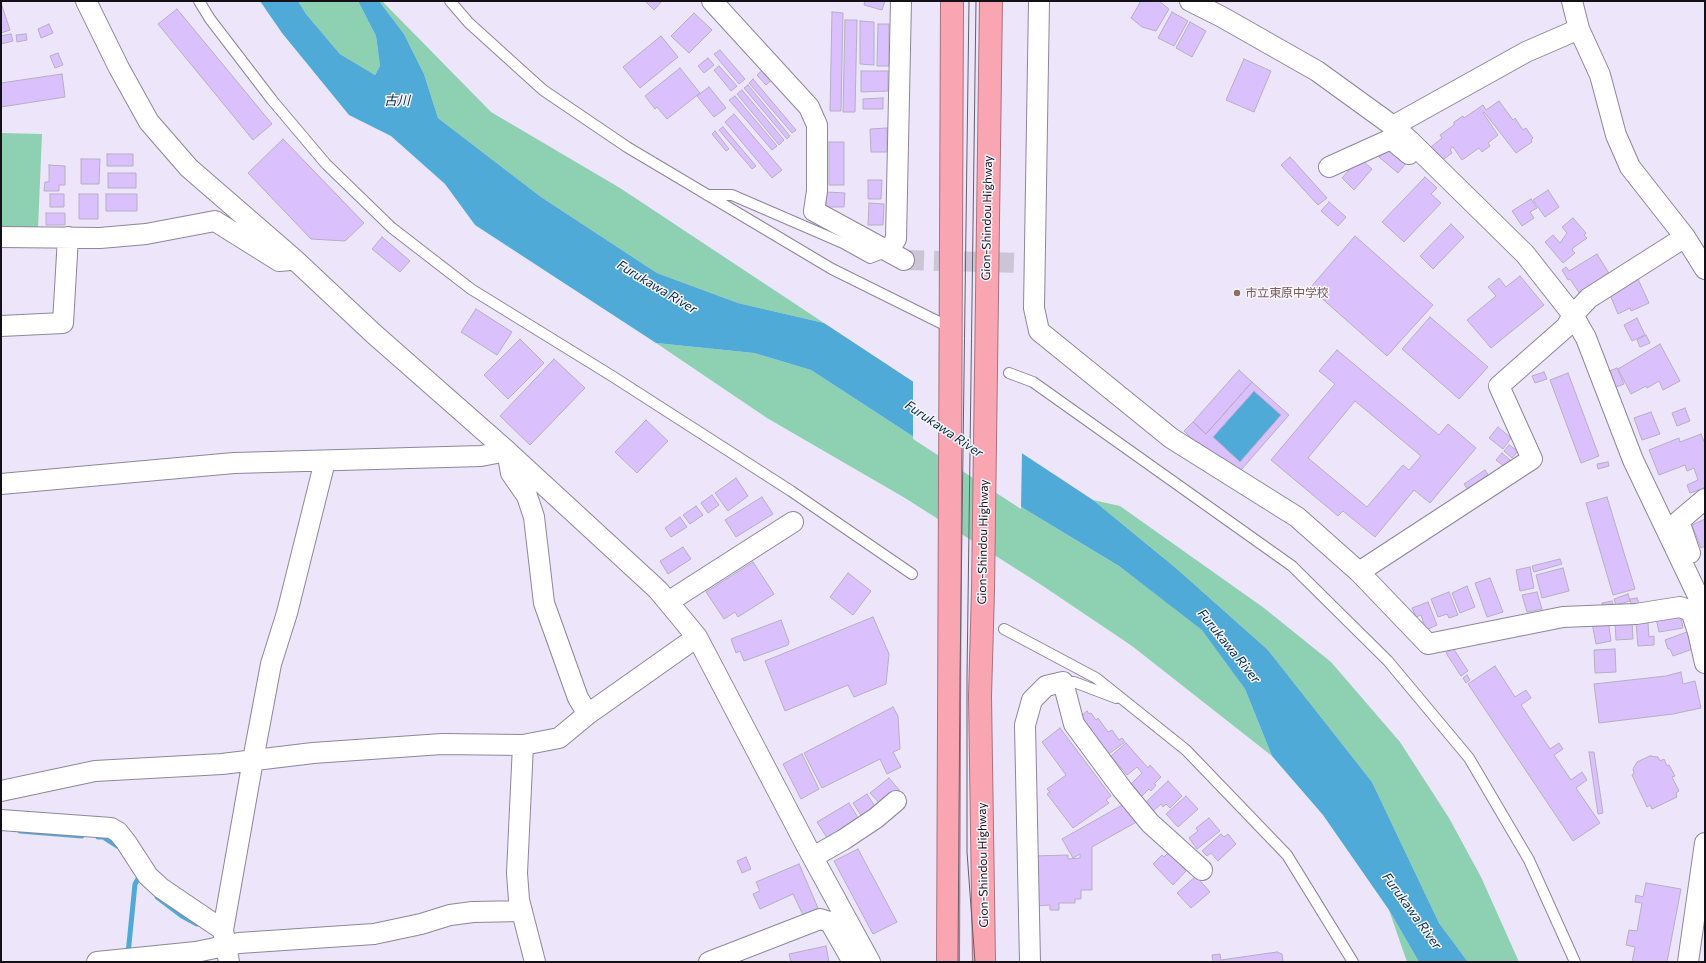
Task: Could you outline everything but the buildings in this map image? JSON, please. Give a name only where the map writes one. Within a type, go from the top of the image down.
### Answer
[{"type":"highway","points":[[948,962],[952,1]]},
{"type":"highway","name":"Gion-Shindou Highway","points":[[984,962],[980,696],[983,591],[991,1]]},
{"type":"street","points":[[86,1],[119,68],[149,122],[189,168],[294,259],[374,334],[506,451],[658,590],[697,637],[870,962]]},
{"type":"street","points":[[712,1],[809,107],[817,125],[817,191],[814,211],[896,255],[901,1]]},
{"type":"street","points":[[1039,1],[1027,263],[1039,331],[1171,438],[1297,517],[1359,572],[1428,644],[1564,617],[1636,614],[1680,607],[1691,611],[1698,632],[1705,663]]},
{"type":"street","points":[[1190,1],[1222,17],[1317,71],[1393,126],[1420,150],[1525,254],[1573,315],[1586,338],[1633,460],[1698,596],[1705,618]]},
{"type":"street","points":[[1572,1],[1579,29],[1600,75],[1616,135],[1630,167],[1684,237],[1705,269]]},
{"type":"street","points":[[1393,126],[1526,52],[1579,29]]},
{"type":"street","points":[[1329,167],[1391,139],[1413,157],[1420,150]]},
{"type":"street","points":[[1,237],[100,238],[146,234],[215,221],[279,261],[294,259]]},
{"type":"street","points":[[1,326],[63,323],[68,237]]},
{"type":"street","points":[[1359,572],[1532,460],[1499,386],[1566,327],[1573,315],[1589,298],[1684,237]]},
{"type":"street","points":[[1,484],[234,463],[481,456],[506,451]]},
{"type":"street","points":[[506,451],[511,473],[527,496],[534,517],[544,603],[578,698],[588,714]]},
{"type":"street","points":[[226,946],[253,760],[271,664],[288,613],[325,461]]},
{"type":"street","points":[[1698,596],[1696,570],[1679,521],[1705,499]]},
{"type":"street","points":[[668,602],[793,522]]},
{"type":"street","points":[[1,791],[95,771],[222,764],[313,753],[442,744],[523,745],[559,738],[588,714],[697,637]]},
{"type":"street","points":[[1030,962],[1025,725],[1032,700],[1046,686],[1063,682],[1074,724],[1122,789],[1150,823],[1202,870]]},
{"type":"street","points":[[523,745],[517,873],[519,900],[535,962]]},
{"type":"street","points":[[813,857],[844,840],[876,818],[896,801]]},
{"type":"street","points":[[1,820],[111,828],[118,832],[126,842],[148,876],[226,946]]},
{"type":"street","points":[[1688,962],[1705,843]]},
{"type":"street","points":[[97,962],[196,952],[239,943],[374,934],[421,924],[450,915],[473,912],[522,911]]},
{"type":"street","points":[[709,962],[820,919],[830,922],[853,962]]},
{"type":"lane","points":[[199,1],[210,19],[272,100],[301,135],[326,164],[392,228],[471,289],[612,376],[771,478],[912,574]]},
{"type":"lane","points":[[450,1],[469,23],[543,90],[627,147],[705,195],[832,269],[951,328]]},
{"type":"lane","points":[[705,195],[732,195],[844,243],[870,258],[896,255]]},
{"type":"lane","points":[[1009,373],[1033,382],[1292,566],[1388,661],[1469,758],[1529,860],[1575,962]]},
{"type":"lane","points":[[1004,629],[1096,678],[1186,750],[1287,854],[1353,962]]},
{"type":"lane","points":[[1063,682],[1074,682],[1126,702]]},
{"type":"green space","points":[[298,1],[358,1],[376,36],[380,66],[375,75],[340,54],[306,14]]},
{"type":"green space","points":[[379,1],[382,1],[491,112],[620,188],[824,323],[738,303],[657,273],[541,197],[438,118],[424,74],[404,34]]},
{"type":"green space","points":[[1,133],[42,134],[38,229],[1,228]]},
{"type":"green space","points":[[656,343],[754,353],[811,370],[1023,508],[1119,566],[1203,630],[1245,689],[1272,756],[1132,646],[1043,586],[905,498],[767,418]]},
{"type":"green space","points":[[1093,500],[1120,506],[1264,608],[1331,662],[1400,742],[1449,818],[1481,877],[1519,962],[1468,962],[1439,923],[1372,782],[1268,650],[1177,569]]},
{"type":"green space","points":[[1389,910],[1419,962],[1407,962]]},
{"type":"water","name":"古川","points":[[260,1],[298,1],[306,14],[340,54],[375,75],[380,66],[376,36],[358,1],[379,1],[404,34],[424,74],[438,118],[541,197],[657,273],[738,303],[824,323],[1093,500],[1177,569],[1268,650],[1372,782],[1439,923],[1468,962],[1419,962],[1389,910],[1323,815],[1272,756],[1245,689],[1202,630],[1119,566],[1023,508],[811,370],[754,353],[656,343],[475,225],[445,184],[391,136],[349,115],[282,33]]},
{"type":"water","points":[[1254,391],[1281,415],[1240,462],[1213,437]]},
{"type":"pier","points":[[913,379],[1022,451],[1021,509],[913,439]]},
{"type":"waterway","points":[[20,831],[82,836]]},
{"type":"waterway","points":[[98,837],[103,837],[117,846]]},
{"type":"waterway","points":[[128,954],[135,884],[138,879]]},
{"type":"waterway","points":[[157,897],[182,916],[197,924]]},
{"type":"tunnel","points":[[904,260],[1019,263]]},
{"type":"tram line","points":[[958,962],[960,676],[969,1]]},
{"type":"tram line","points":[[975,962],[967,852],[967,677],[976,1]]},
{"type":"place","name":"市立東原中学校","points":[[1237,293]]},
{"type":"water label","name":"Furukawa River","points":[[657,287]]},
{"type":"water label","name":"Furukawa River","points":[[944,429]]},
{"type":"water label","name":"Furukawa River","points":[[1229,646]]},
{"type":"water label","name":"Furukawa River","points":[[1412,911]]}]
